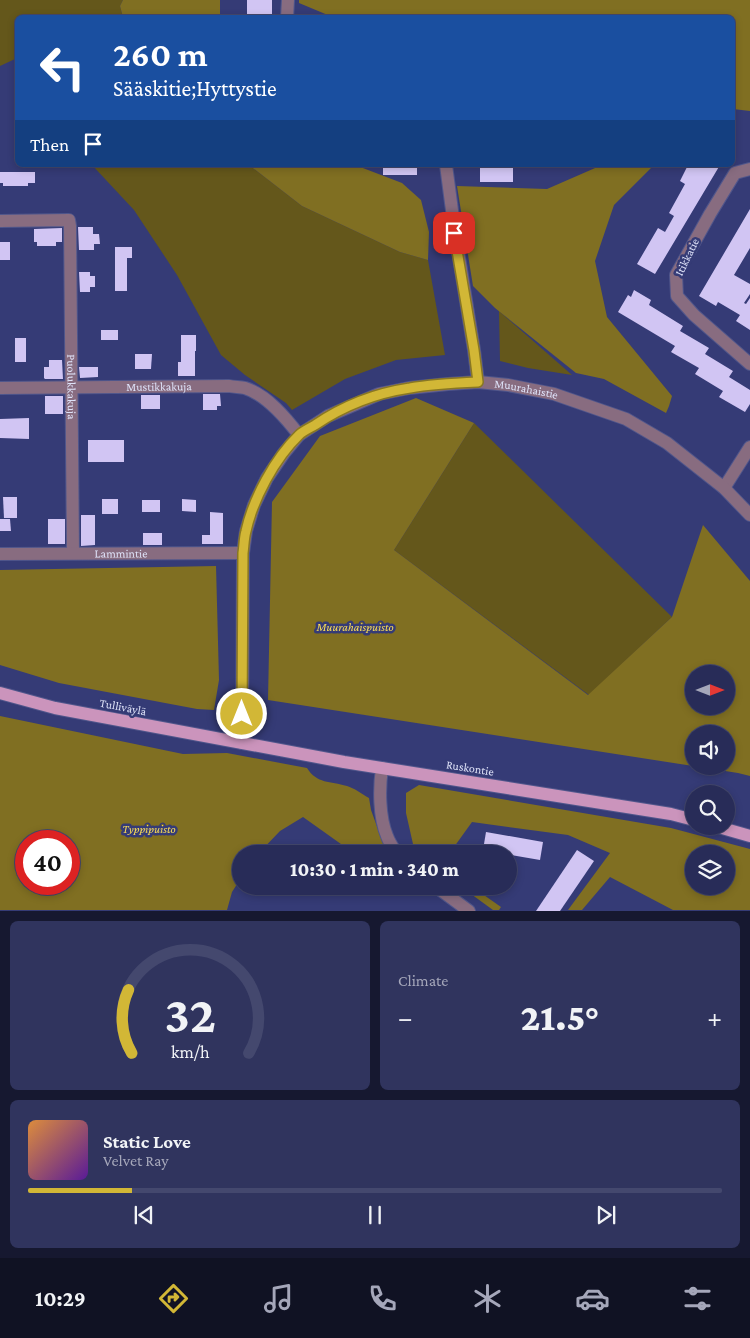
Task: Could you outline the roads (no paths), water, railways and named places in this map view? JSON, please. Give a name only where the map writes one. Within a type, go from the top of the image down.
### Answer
[{"type":"main road","name":"Tulliväylä","points":[[0,693],[55,708],[242,742]]},
{"type":"main road","name":"Ruskontie","points":[[242,742],[382,768],[661,812],[685,818]]},
{"type":"main road","points":[[735,832],[750,836]]},
{"type":"street","points":[[288,0],[288,15]]},
{"type":"street","points":[[446,167],[454,233],[478,382]]},
{"type":"street","name":"Itikkatie","points":[[750,169],[735,173],[676,275],[676,296],[694,315],[750,364]]},
{"type":"street","name":"Puolukkakuja","points":[[0,221],[69,220],[73,553]]},
{"type":"street","name":"Muurahaistie","points":[[242,742],[243,553],[246,531],[251,513],[267,478],[284,453],[299,435],[328,416],[379,394],[409,388],[448,384],[478,382],[508,385],[554,394],[626,419],[667,443],[724,488],[750,515]]},
{"type":"street","name":"Mustikkakuja","points":[[0,388],[229,386],[246,389],[263,398],[278,410],[299,435]]},
{"type":"street","points":[[724,488],[750,447]]},
{"type":"street","name":"Lammintie","points":[[0,554],[243,553]]},
{"type":"street","points":[[382,768],[380,783],[382,819],[386,836],[392,845]]},
{"type":"street","points":[[448,895],[469,910]]},
{"type":"park label","name":"Muurahaispuisto","points":[[355,627]]},
{"type":"park label","name":"Typpipuisto","points":[[149,829]]}]
